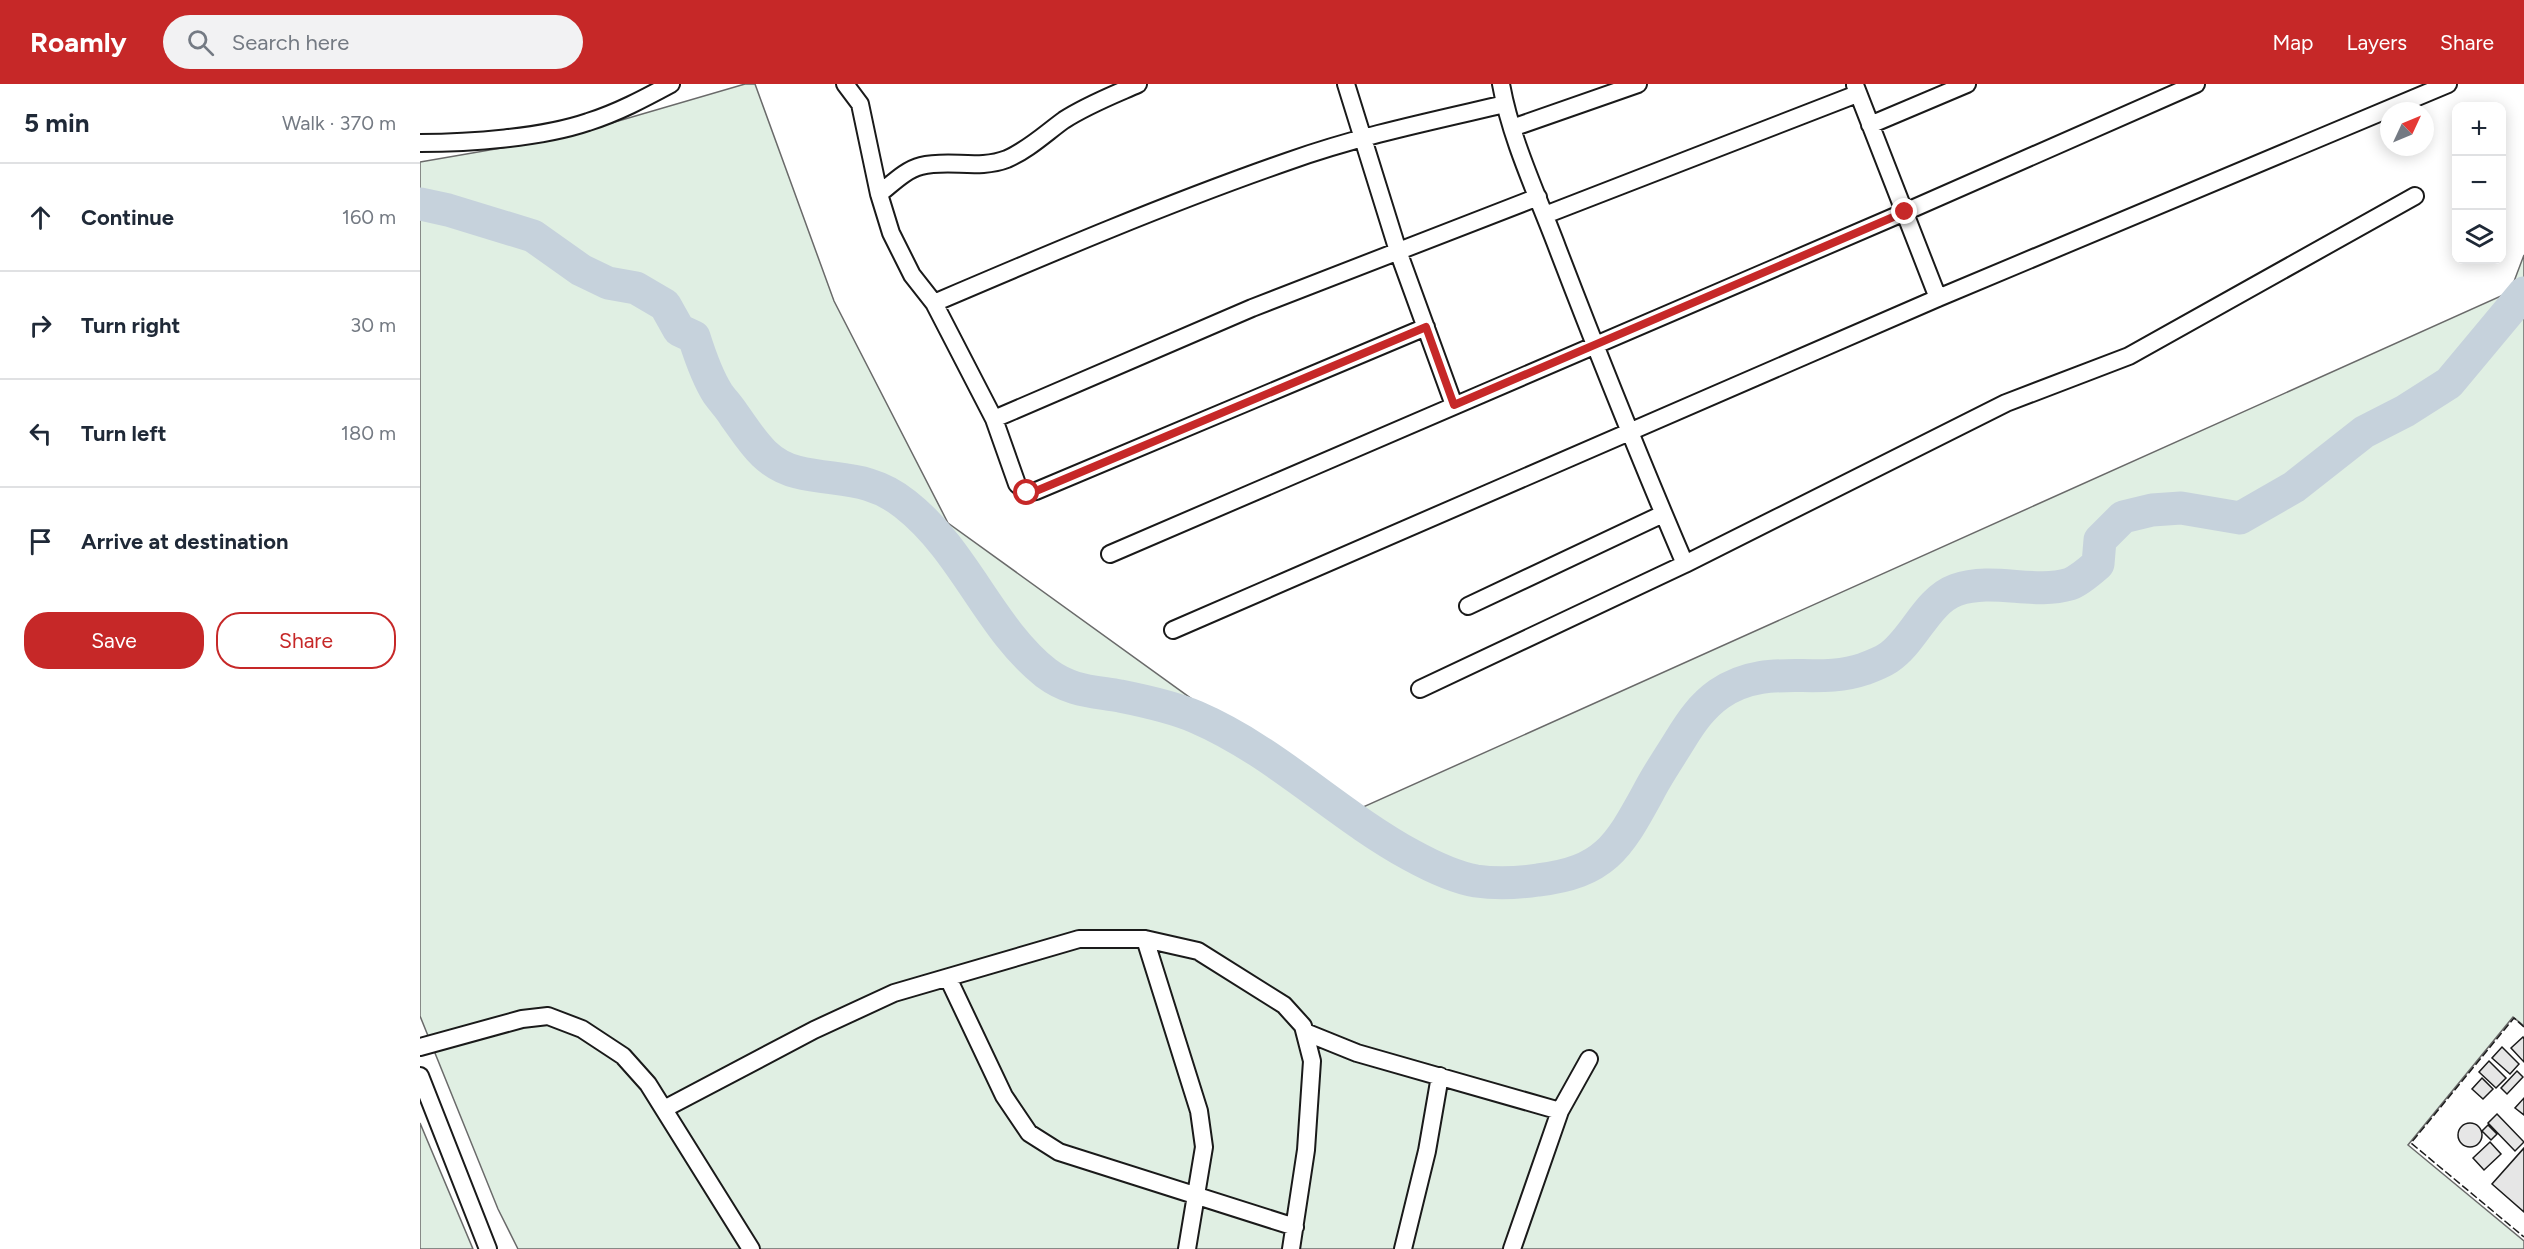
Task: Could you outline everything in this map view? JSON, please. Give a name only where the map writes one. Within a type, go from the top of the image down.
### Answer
[{"type":"street","points":[[845,84],[860,104],[879,194],[891,233],[912,275],[934,303],[994,419],[1017,484],[1027,493],[1426,327]]},
{"type":"street","points":[[879,194],[911,170],[921,166],[939,163],[989,164],[1006,159],[1020,153],[1091,104],[1138,84]]},
{"type":"street","points":[[1346,84],[1398,251],[1454,405]]},
{"type":"street","points":[[1501,84],[1504,104],[1512,128],[1594,345],[1684,564]]},
{"type":"street","points":[[1512,128],[1638,84]]},
{"type":"street","points":[[1870,125],[1967,84]]},
{"type":"street","points":[[1110,554],[1905,212],[2196,84]]},
{"type":"street","points":[[1173,630],[1938,298],[2448,84]]},
{"type":"street","points":[[420,143],[454,143],[503,138],[586,123],[666,85]]},
{"type":"street","points":[[1545,215],[1856,89],[1938,298]]},
{"type":"street","points":[[934,303],[1142,214],[1290,160],[1361,138],[1504,104]]},
{"type":"street","points":[[1420,689],[1684,564],[2006,403],[2129,356],[2415,196]]},
{"type":"street","points":[[994,419],[1252,308],[1538,197]]},
{"type":"street","points":[[1468,606],[1663,514]]},
{"type":"street","points":[[664,1109],[814,1030],[894,993],[1079,939],[1145,939],[1198,951],[1284,1005],[1304,1026],[1312,1061],[1306,1150],[1291,1249]]},
{"type":"street","points":[[1145,939],[1199,1111],[1204,1147],[1187,1249]]},
{"type":"street","points":[[948,978],[1004,1096],[1029,1133],[1059,1152],[1294,1227]]},
{"type":"street","points":[[420,1047],[522,1018],[548,1016],[582,1029],[622,1056],[648,1084],[751,1249]]},
{"type":"street","points":[[1305,1032],[1357,1053],[1560,1111]]},
{"type":"street","points":[[1512,1249],[1560,1111],[1589,1059]]},
{"type":"street","points":[[420,1076],[488,1249]]},
{"type":"street","points":[[1403,1249],[1426,1151],[1440,1076]]},
{"type":"green space","points":[[745,84],[755,84],[834,301],[948,523],[1350,813],[2510,292],[2524,255],[2524,1026],[2513,1017],[2408,1145],[2524,1241],[2524,1249],[518,1249],[498,1209],[420,1016],[420,162],[560,138]]},
{"type":"green space","points":[[420,1123],[473,1249],[420,1249]]},
{"type":"building","points":[[2523,1037],[2524,1039],[2524,1062],[2511,1048]]},
{"type":"building","points":[[2502,1047],[2519,1064],[2510,1074],[2492,1058]]},
{"type":"building","points":[[2489,1061],[2506,1078],[2496,1088],[2479,1072]]},
{"type":"building","points":[[2517,1071],[2523,1077],[2507,1094],[2501,1088]]},
{"type":"building","points":[[2482,1078],[2493,1089],[2483,1099],[2472,1089]]},
{"type":"building","points":[[2524,1098],[2524,1115],[2515,1108]]},
{"type":"building","points":[[2497,1114],[2524,1142],[2515,1151],[2488,1123]]},
{"type":"building","points":[[2470,1123],[2475,1124],[2481,1130],[2481,1140],[2475,1146],[2470,1147],[2465,1146],[2459,1140],[2458,1135],[2459,1130],[2465,1124]]},
{"type":"building","points":[[2488,1125],[2497,1134],[2491,1140],[2482,1131]]},
{"type":"building","points":[[2490,1142],[2501,1154],[2484,1170],[2473,1158]]},
{"type":"building","points":[[2524,1148],[2524,1212],[2492,1184]]},
{"type":"waterway","points":[[420,204],[448,210],[533,236],[581,270],[608,283],[636,288],[665,305],[679,330],[694,337],[704,366],[718,394],[760,450],[786,468],[866,484],[879,488],[905,504],[944,544],[1008,634],[1026,655],[1055,679],[1081,689],[1149,702],[1196,717],[1252,747],[1383,839],[1411,855],[1459,877],[1491,883],[1523,882],[1560,876],[1579,871],[1607,854],[1627,829],[1659,773],[1697,715],[1719,694],[1737,684],[1773,676],[1846,674],[1877,664],[1897,651],[1936,603],[1956,590],[1985,585],[2042,588],[2070,584],[2098,564],[2100,540],[2123,517],[2152,510],[2181,508],[2240,518],[2294,487],[2364,432],[2405,411],[2449,383],[2524,293]]},
{"type":"fence","points":[[2524,1027],[2514,1018],[2411,1143],[2524,1237]]},
{"type":"route","points":[[1027,493],[1426,327],[1454,405],[1905,212]]}]
